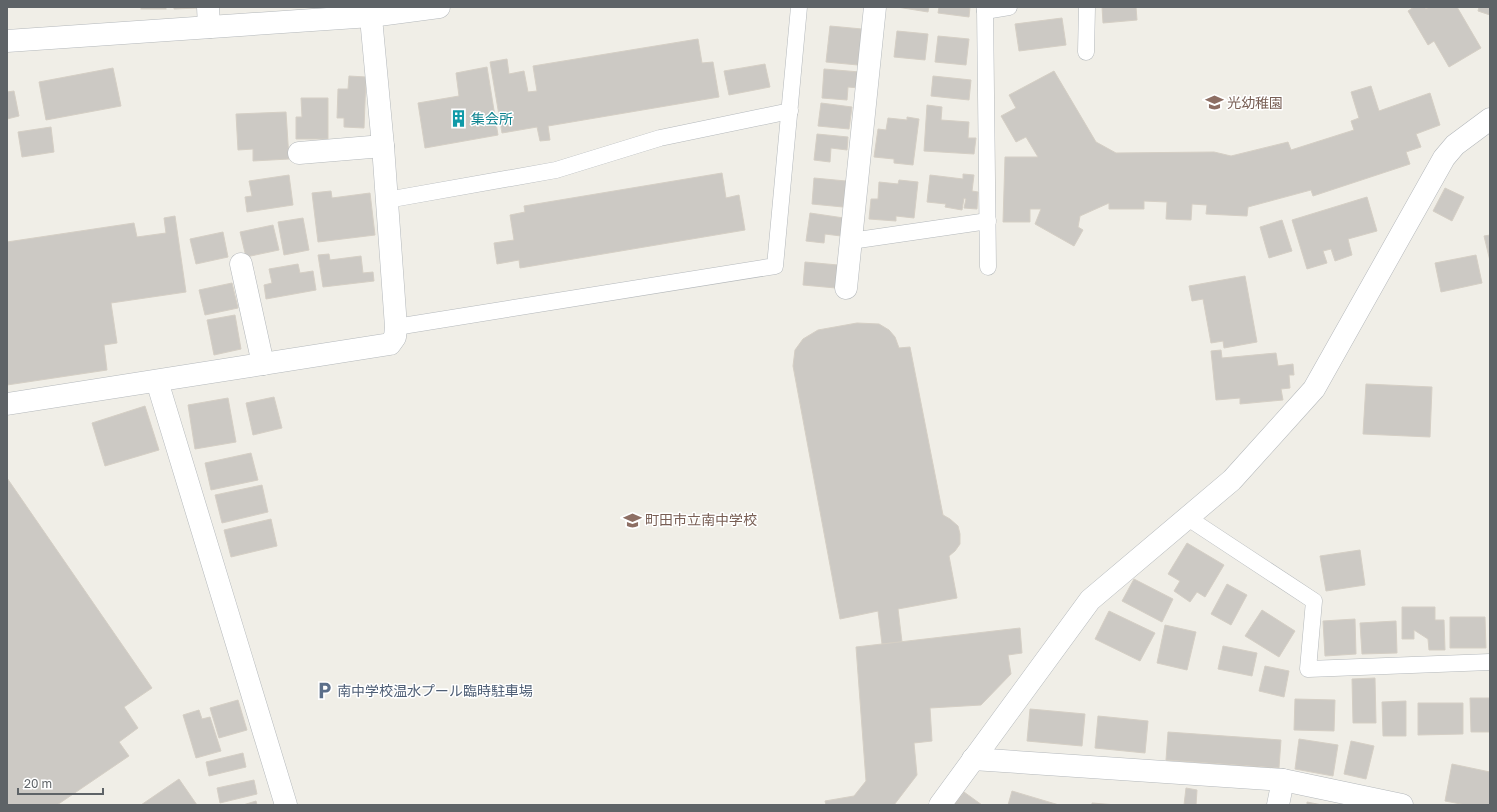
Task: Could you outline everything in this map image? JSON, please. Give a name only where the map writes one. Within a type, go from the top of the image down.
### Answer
[{"type":"street","points":[[7,41],[208,17],[439,7]]},
{"type":"street","points":[[846,288],[875,7]]},
{"type":"street","points":[[7,404],[390,344],[395,337],[396,327],[383,146],[370,11]]},
{"type":"street","points":[[940,805],[1090,600],[1232,480],[1314,389],[1444,158],[1455,145],[1490,119]]},
{"type":"street","points":[[299,153],[383,146]]},
{"type":"street","points":[[242,264],[263,364]]},
{"type":"street","points":[[157,381],[286,805]]},
{"type":"street","points":[[973,758],[1283,780],[1402,805]]},
{"type":"street","points":[[1278,805],[1283,780]]},
{"type":"lane","points":[[396,327],[775,266],[799,7]]},
{"type":"lane","points":[[988,267],[985,9],[1009,7]]},
{"type":"lane","points":[[1086,52],[1087,7]]},
{"type":"lane","points":[[387,200],[556,170],[660,138],[790,111]]},
{"type":"lane","points":[[851,241],[988,221]]},
{"type":"lane","points":[[1188,518],[1314,600],[1308,669],[1490,662]]},
{"type":"building","points":[[141,7],[166,7],[166,9],[141,9]]},
{"type":"building","points":[[174,7],[197,7],[197,8],[174,9]]},
{"type":"building","points":[[897,7],[929,7],[928,12]]},
{"type":"building","points":[[939,7],[970,7],[969,17],[938,13]]},
{"type":"building","points":[[1102,7],[1136,7],[1137,20],[1103,23]]},
{"type":"building","points":[[1414,7],[1425,7],[1426,9],[1429,7],[1457,7],[1481,48],[1449,67],[1434,41],[1428,45],[1408,11]]},
{"type":"building","points":[[1479,7],[1490,7],[1490,15],[1478,11]]},
{"type":"building","points":[[1062,18],[1066,45],[1019,51],[1015,24]]},
{"type":"building","points":[[830,26],[862,29],[858,65],[826,62]]},
{"type":"building","points":[[897,31],[928,34],[925,60],[894,57]]},
{"type":"building","points":[[938,36],[969,39],[966,65],[935,62]]},
{"type":"building","points":[[698,39],[702,63],[713,62],[719,97],[548,126],[550,140],[540,141],[537,127],[502,133],[490,62],[507,59],[509,74],[524,71],[528,92],[537,91],[533,66]]},
{"type":"building","points":[[765,64],[770,87],[729,95],[724,71]]},
{"type":"building","name":"集会所","points":[[487,67],[498,135],[425,148],[418,103],[459,96],[456,73]]},
{"type":"building","points":[[113,68],[121,106],[46,120],[39,82]]},
{"type":"building","points":[[824,69],[860,72],[859,88],[848,87],[847,100],[822,98]]},
{"type":"building","points":[[1054,71],[1096,142],[1116,153],[1214,152],[1231,156],[1288,142],[1291,150],[1354,130],[1351,121],[1359,118],[1351,92],[1371,86],[1379,111],[1430,93],[1440,125],[1416,134],[1421,147],[1406,152],[1410,164],[1313,196],[1311,190],[1248,207],[1247,216],[1206,214],[1207,205],[1192,204],[1191,220],[1166,219],[1167,202],[1144,201],[1144,209],[1109,209],[1109,203],[1080,216],[1078,227],[1083,230],[1074,246],[1035,224],[1041,209],[1030,209],[1030,222],[1003,222],[1005,157],[1038,157],[1026,137],[1016,142],[1001,116],[1016,108],[1009,95]]},
{"type":"building","points":[[349,76],[366,77],[364,128],[344,127],[344,118],[337,118],[338,89],[348,89]]},
{"type":"building","points":[[933,76],[971,80],[969,100],[931,96]]},
{"type":"building","points":[[14,91],[19,116],[7,119],[7,92]]},
{"type":"building","points":[[301,98],[328,98],[328,139],[296,139],[296,117],[302,117]]},
{"type":"building","points":[[821,103],[852,107],[849,129],[818,126]]},
{"type":"building","points":[[927,105],[942,107],[941,120],[969,122],[968,138],[976,138],[974,154],[924,151]]},
{"type":"building","points":[[286,112],[289,159],[253,161],[253,149],[238,150],[236,114]]},
{"type":"building","points":[[907,117],[919,119],[913,165],[894,163],[894,159],[874,157],[878,129],[886,130],[888,118],[907,120]]},
{"type":"building","points":[[51,127],[54,152],[22,157],[18,132]]},
{"type":"building","points":[[817,134],[848,137],[847,150],[831,148],[830,162],[814,160]]},
{"type":"building","points":[[722,173],[726,198],[739,195],[745,230],[520,268],[519,260],[497,264],[494,243],[514,240],[510,215],[525,212],[524,206]]},
{"type":"building","points":[[963,174],[974,175],[972,191],[978,192],[977,209],[964,208],[966,199],[964,198],[962,210],[945,207],[946,204],[927,202],[930,175],[963,179]]},
{"type":"building","points":[[289,175],[293,205],[247,212],[245,197],[252,196],[249,181]]},
{"type":"building","points":[[814,178],[846,181],[843,207],[812,204]]},
{"type":"building","points":[[899,180],[918,182],[914,218],[896,216],[896,221],[869,219],[871,199],[878,199],[879,182],[898,184]]},
{"type":"building","points":[[1445,188],[1464,197],[1452,221],[1433,211]]},
{"type":"building","points":[[331,191],[332,198],[370,193],[375,235],[318,242],[312,193]]},
{"type":"building","points":[[1367,197],[1377,231],[1348,239],[1352,255],[1335,261],[1331,249],[1323,251],[1327,263],[1307,269],[1292,220]]},
{"type":"building","points":[[810,213],[844,218],[841,236],[825,234],[824,243],[806,241]]},
{"type":"building","points":[[175,216],[186,292],[111,303],[117,343],[104,345],[107,370],[7,385],[7,242],[134,223],[137,237],[166,233],[164,218]]},
{"type":"building","points":[[303,218],[309,250],[284,255],[278,222]]},
{"type":"building","points":[[1282,220],[1292,251],[1269,258],[1260,227]]},
{"type":"building","points":[[273,225],[279,250],[246,257],[240,232]]},
{"type":"building","points":[[223,232],[228,257],[196,264],[190,239]]},
{"type":"building","points":[[1490,235],[1490,261],[1484,236]]},
{"type":"building","points":[[329,254],[330,260],[361,256],[363,273],[373,272],[374,281],[323,287],[318,255]]},
{"type":"building","points":[[1476,255],[1482,283],[1441,292],[1435,263]]},
{"type":"building","points":[[805,262],[838,265],[836,288],[803,285]]},
{"type":"building","points":[[298,264],[300,273],[313,271],[316,290],[266,299],[264,285],[272,283],[269,269]]},
{"type":"building","points":[[1245,276],[1257,342],[1224,348],[1223,341],[1211,343],[1203,299],[1192,301],[1189,286]]},
{"type":"building","points":[[232,283],[238,308],[205,315],[199,290]]},
{"type":"building","points":[[235,315],[241,349],[214,355],[207,320]]},
{"type":"building","points":[[857,323],[879,324],[889,330],[895,337],[899,348],[910,347],[943,515],[958,526],[960,534],[960,544],[949,556],[957,598],[898,609],[902,642],[882,644],[878,611],[840,619],[793,366],[795,350],[803,339],[818,330]]},
{"type":"building","points":[[1221,350],[1222,358],[1276,353],[1278,366],[1293,364],[1294,375],[1289,375],[1290,388],[1281,389],[1283,400],[1240,404],[1240,398],[1216,400],[1211,351]]},
{"type":"building","points":[[1366,384],[1432,387],[1430,437],[1363,434]]},
{"type":"building","points":[[274,397],[282,428],[253,435],[246,403]]},
{"type":"building","points":[[228,398],[236,442],[195,449],[188,405]]},
{"type":"building","points":[[145,406],[159,450],[105,466],[92,423]]},
{"type":"building","points":[[251,453],[258,480],[211,490],[205,463]]},
{"type":"building","points":[[7,478],[152,688],[124,707],[138,728],[119,742],[129,756],[57,805],[7,805]]},
{"type":"building","points":[[262,485],[268,512],[222,523],[215,495]]},
{"type":"building","points":[[271,519],[277,546],[231,557],[224,530]]},
{"type":"building","points":[[1187,543],[1224,565],[1205,597],[1197,592],[1190,602],[1174,591],[1180,581],[1168,574]]},
{"type":"building","points":[[1360,550],[1365,585],[1326,591],[1320,556]]},
{"type":"building","points":[[1134,579],[1173,599],[1162,622],[1122,601]]},
{"type":"building","points":[[1227,584],[1247,595],[1231,625],[1211,614]]},
{"type":"building","points":[[1402,607],[1435,607],[1435,620],[1444,620],[1445,650],[1429,650],[1428,639],[1414,630],[1414,639],[1402,639]]},
{"type":"building","points":[[1262,610],[1295,631],[1279,657],[1245,636]]},
{"type":"building","points":[[1109,611],[1155,633],[1140,661],[1095,639]]},
{"type":"building","points":[[1450,617],[1485,617],[1486,648],[1450,648]]},
{"type":"building","points":[[1355,619],[1356,654],[1325,656],[1323,621]]},
{"type":"building","points":[[1396,621],[1397,653],[1362,654],[1360,623]]},
{"type":"building","points":[[1165,625],[1196,632],[1187,670],[1157,663]]},
{"type":"building","points":[[1020,628],[1022,653],[1008,655],[1011,674],[981,705],[930,708],[932,741],[914,743],[917,775],[894,805],[826,805],[825,801],[854,796],[866,781],[856,647]]},
{"type":"building","points":[[1223,646],[1257,653],[1252,676],[1218,669]]},
{"type":"building","points":[[1265,666],[1289,671],[1284,697],[1259,691]]},
{"type":"building","points":[[1375,678],[1376,723],[1353,723],[1352,679]]},
{"type":"building","points":[[1470,698],[1490,698],[1490,732],[1471,732]]},
{"type":"building","points":[[1295,699],[1335,700],[1334,731],[1294,730]]},
{"type":"building","points":[[238,700],[247,730],[219,738],[210,708]]},
{"type":"building","points":[[1406,701],[1406,736],[1383,736],[1382,702]]},
{"type":"building","points":[[1418,703],[1463,703],[1463,734],[1418,735]]},
{"type":"building","points":[[1030,709],[1085,714],[1082,746],[1027,741]]},
{"type":"building","points":[[199,710],[202,719],[210,717],[221,751],[196,758],[183,715]]},
{"type":"building","points":[[1098,716],[1148,721],[1145,753],[1095,748]]},
{"type":"building","points":[[1168,732],[1281,740],[1279,768],[1166,760]]},
{"type":"building","points":[[1299,739],[1338,745],[1333,776],[1295,769]]},
{"type":"building","points":[[1351,741],[1374,746],[1366,779],[1344,774]]},
{"type":"building","points":[[243,753],[246,767],[209,776],[206,762]]},
{"type":"building","points":[[1452,764],[1490,772],[1490,805],[1466,805],[1445,801]]},
{"type":"building","points":[[179,779],[197,805],[141,805]]},
{"type":"building","points":[[254,780],[257,794],[220,803],[217,788]]},
{"type":"building","points":[[1186,788],[1197,790],[1196,805],[1184,805]]},
{"type":"building","points":[[1012,791],[1059,805],[1008,805]]},
{"type":"building","points":[[964,792],[982,805],[954,805]]},
{"type":"building","points":[[256,801],[257,805],[243,805]]},
{"type":"building","points":[[1307,802],[1322,805],[1307,805]]},
{"type":"building","points":[[1092,803],[1117,805],[1092,805]]},
{"type":"place","name":"光幼稚園","points":[[1214,103]]},
{"type":"place","name":"集会所","points":[[458,119]]},
{"type":"place","name":"町田市立南中学校","points":[[632,520]]},
{"type":"place","name":"南中学校温水プール臨時駐車場","points":[[324,691]]}]
